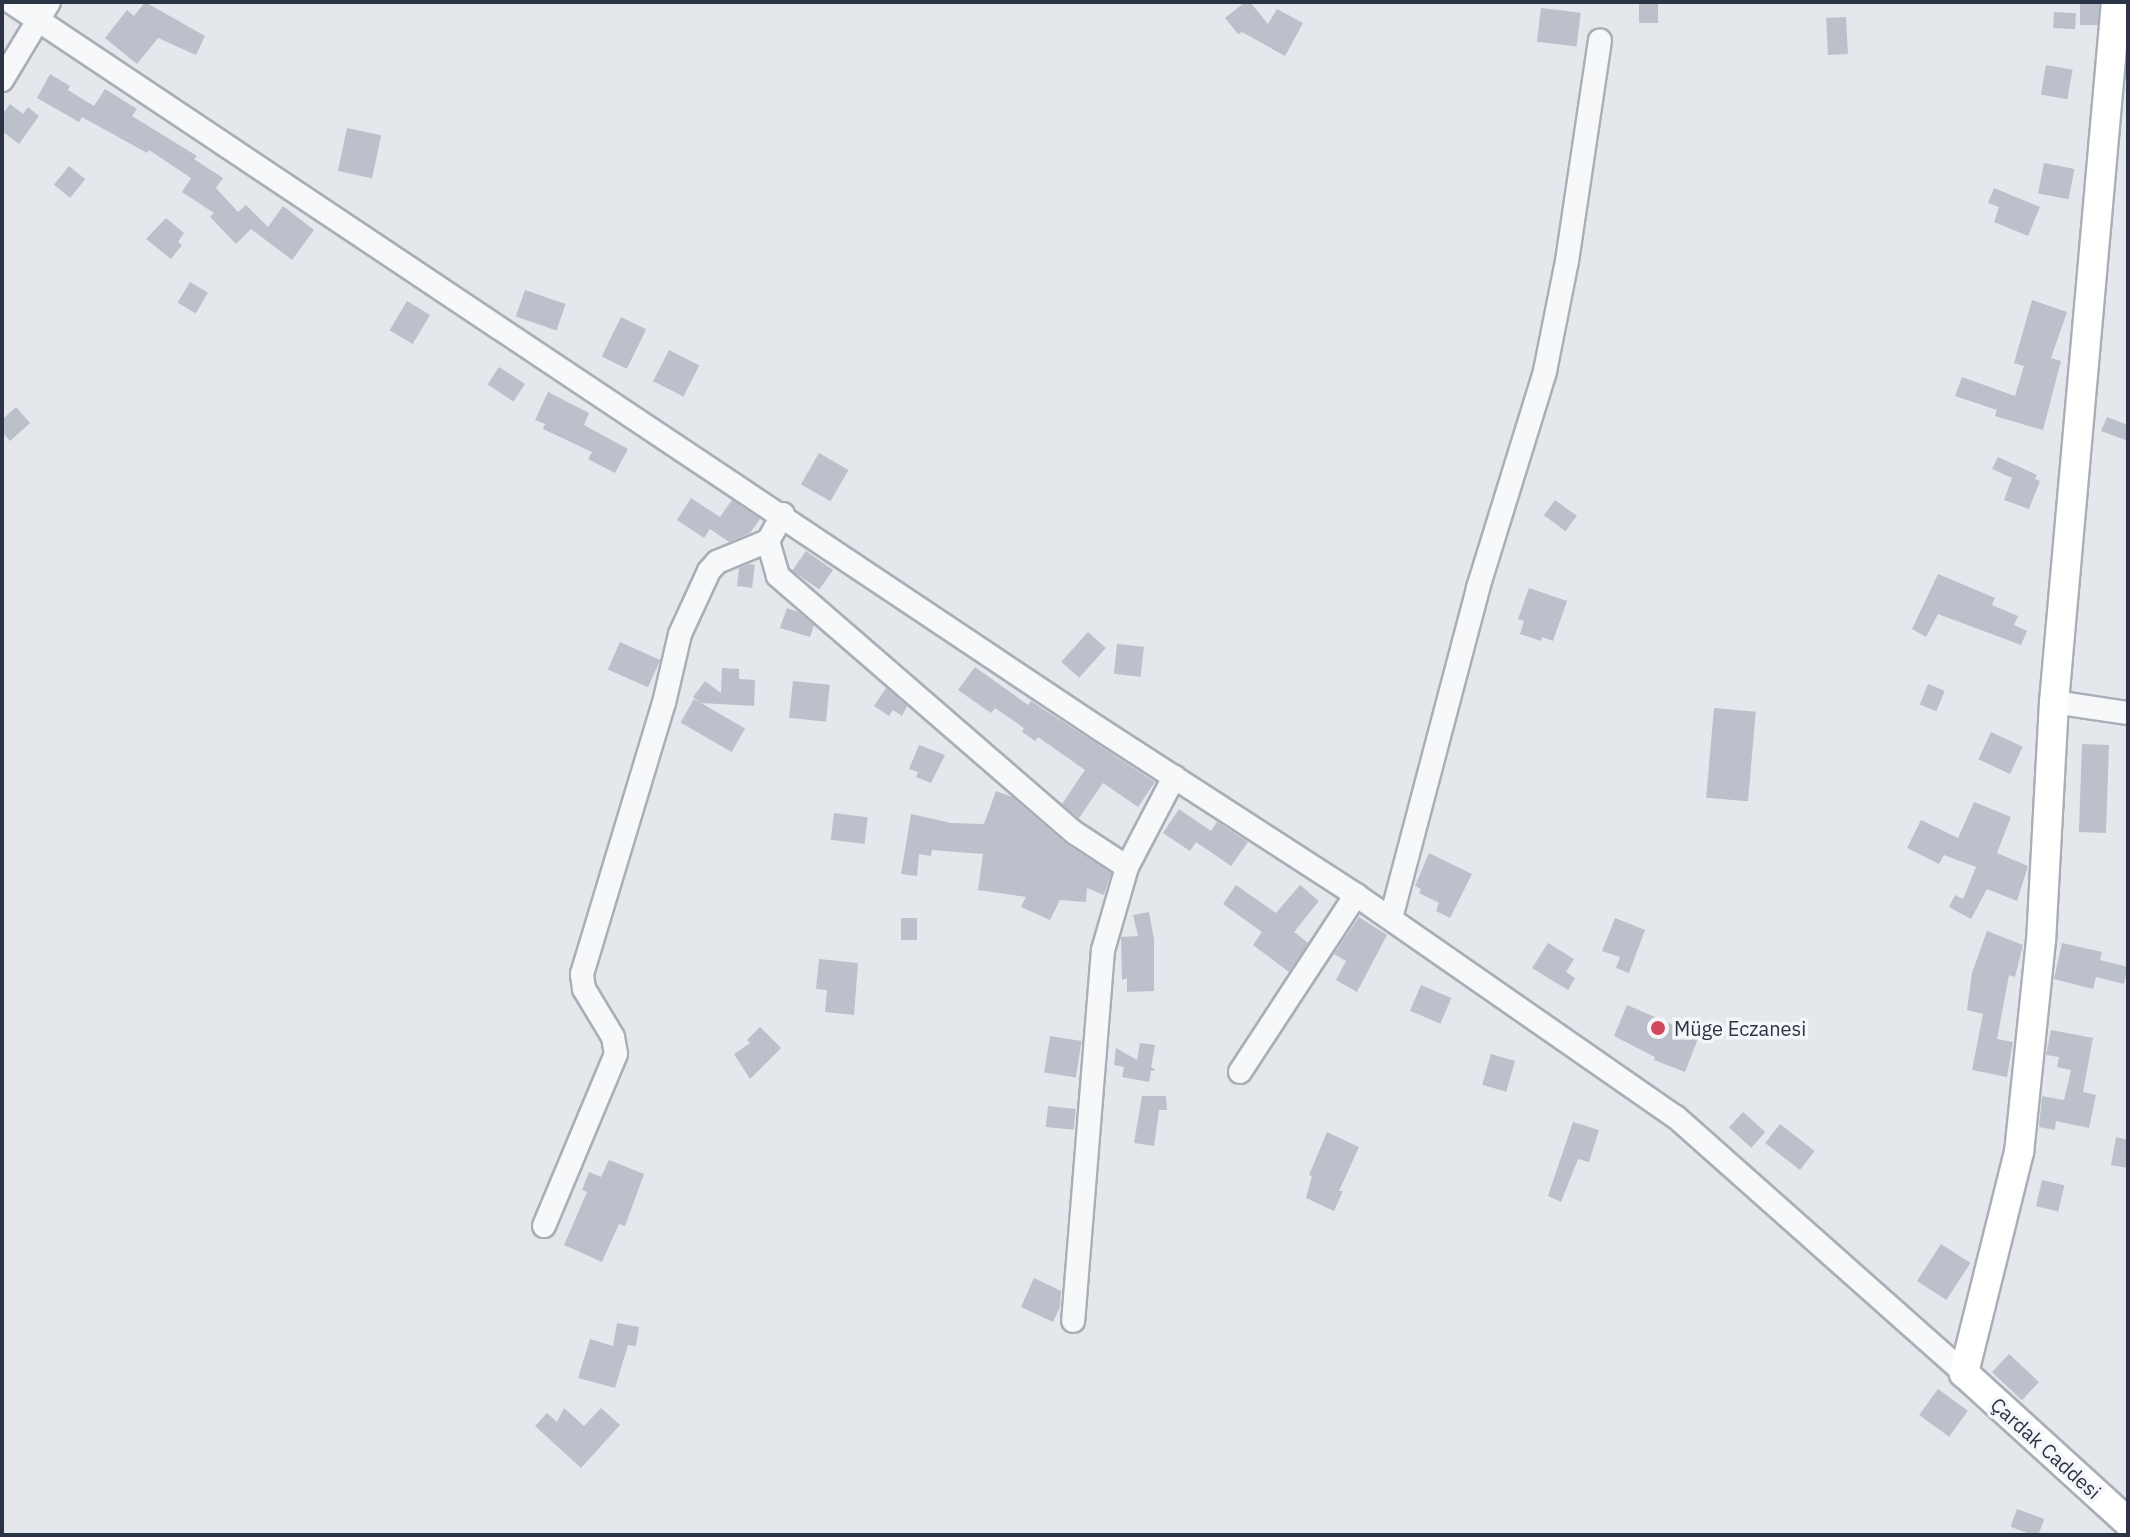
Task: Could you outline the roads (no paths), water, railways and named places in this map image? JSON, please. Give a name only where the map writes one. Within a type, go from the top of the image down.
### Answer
[{"type":"main road","points":[[1964,1373],[2019,1152],[2041,940],[2054,702],[2116,2]]},
{"type":"main road","name":"Çardak Caddesi","points":[[1964,1373],[2128,1522]]},
{"type":"street","points":[[11,2],[43,10],[783,514],[1174,777],[1391,918],[1676,1117],[1964,1373]]},
{"type":"street","points":[[2,80],[43,10]]},
{"type":"street","points":[[1391,918],[1478,588],[1545,371],[1567,261],[1600,40]]},
{"type":"street","points":[[544,1226],[616,1054],[613,1037],[584,989],[582,974],[664,703],[680,634],[709,571],[717,562],[768,541],[783,514]]},
{"type":"street","points":[[768,541],[778,576],[1075,833],[1127,867]]},
{"type":"street","points":[[2054,702],[2128,713]]},
{"type":"street","points":[[1073,1321],[1103,950],[1127,867],[1174,777]]},
{"type":"street","points":[[1240,1072],[1356,895]]},
{"type":"place","name":"Müge Eczanesi","points":[[1658,1028]]}]
